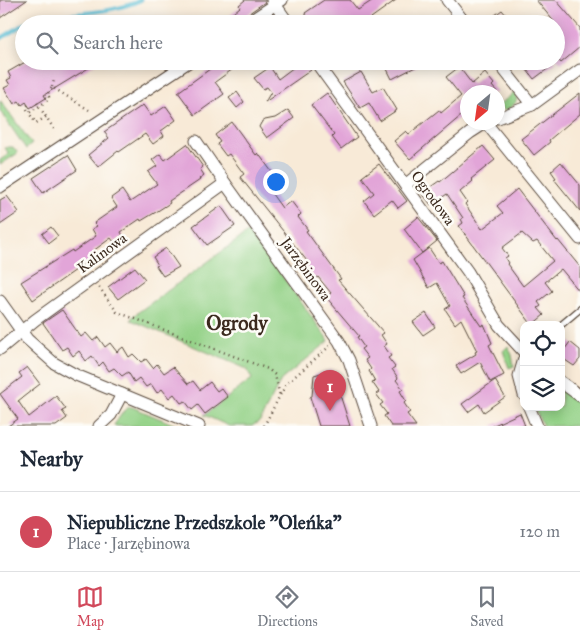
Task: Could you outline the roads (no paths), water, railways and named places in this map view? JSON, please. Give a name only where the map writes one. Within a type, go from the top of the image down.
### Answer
[{"type":"street","points":[[447,0],[459,15]]},
{"type":"street","points":[[258,15],[276,2],[283,15]]},
{"type":"street","points":[[0,186],[176,70]]},
{"type":"street","name":"Ogrodowa","points":[[322,70],[472,277],[499,326],[520,348]]},
{"type":"street","points":[[503,70],[532,105]]},
{"type":"street","points":[[505,115],[532,105],[580,70]]},
{"type":"street","points":[[405,185],[475,130]]},
{"type":"street","points":[[492,130],[580,239]]},
{"type":"street","name":"Jarzębinowa","points":[[196,141],[224,183],[339,341],[349,360],[371,426]]},
{"type":"street","name":"Kalinowa","points":[[0,349],[20,331],[224,183]]},
{"type":"street","points":[[0,300],[20,331],[34,347],[54,363],[76,375],[199,426]]},
{"type":"street","points":[[565,385],[580,396]]},
{"type":"street","points":[[99,426],[111,415],[122,394]]},
{"type":"street","points":[[531,411],[537,426]]},
{"type":"lane","points":[[565,322],[580,309]]},
{"type":"waterway","points":[[69,15],[113,9],[141,0]]},
{"type":"waterway","points":[[0,39],[15,30]]},
{"type":"place","name":"Niepubliczne Przedszkole \"Oleńka\"","points":[[330,411]]},
{"type":"district","name":"Ogrody","points":[[237,323]]}]
